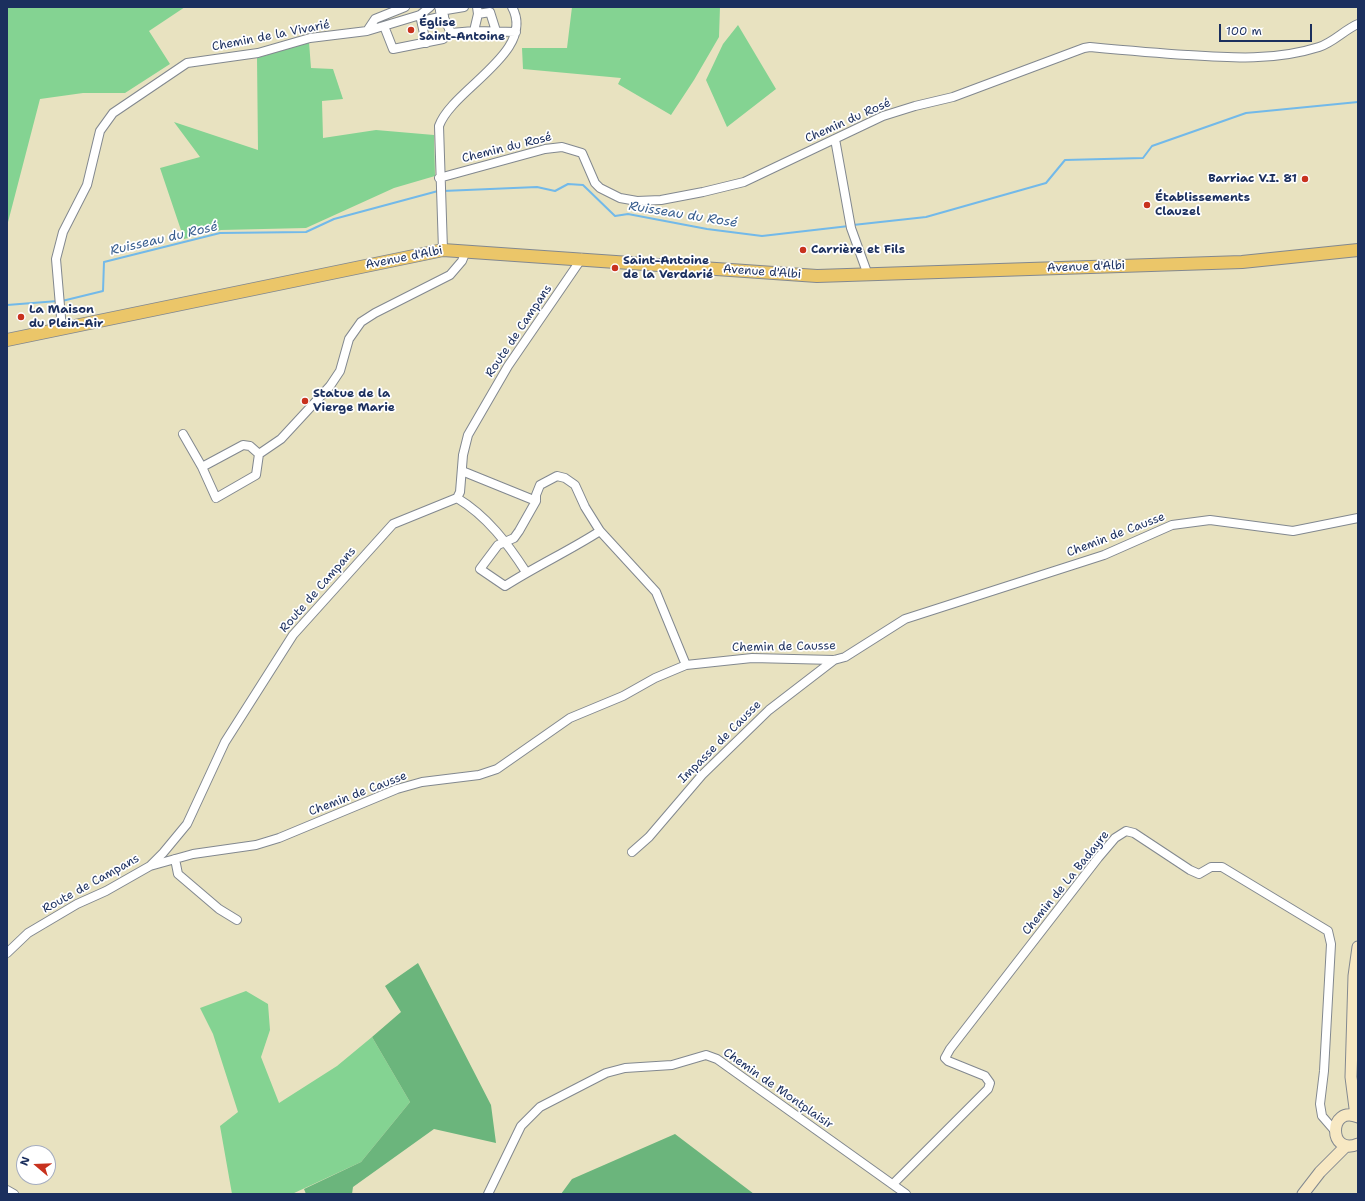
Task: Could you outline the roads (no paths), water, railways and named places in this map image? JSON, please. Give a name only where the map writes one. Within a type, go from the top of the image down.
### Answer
[{"type":"main road","name":"Avenue d'Albi","points":[[7,340],[443,250],[582,258],[769,274],[816,276],[1242,262],[1358,250]]},
{"type":"main road","points":[[1320,1172],[1348,1098],[1351,1077],[1354,976],[1358,948]]},
{"type":"main road","points":[[1338,1127],[1357,1117],[1351,1077]]},
{"type":"main road","points":[[1303,1194],[1320,1172],[1355,1146],[1338,1127]]},
{"type":"street","points":[[367,31],[375,19],[406,7]]},
{"type":"street","points":[[426,43],[421,18],[430,7]]},
{"type":"street","name":"Chemin de la Vivarié","points":[[62,329],[56,259],[63,232],[87,185],[100,131],[113,112],[187,63],[258,53],[310,38],[367,31],[421,18],[441,11],[464,7]]},
{"type":"street","points":[[443,250],[438,130],[442,118],[457,100],[501,58],[516,32],[517,21],[512,7]]},
{"type":"street","points":[[441,11],[451,32]]},
{"type":"street","points":[[474,31],[478,11],[490,12],[496,31]]},
{"type":"street","name":"Chemin du Rosé","points":[[439,178],[545,149],[562,147],[582,153],[595,183],[608,193],[632,201],[661,200],[744,182],[883,116],[915,106],[953,97],[1084,48],[1090,47],[1221,58],[1268,58],[1300,53],[1328,44],[1346,30],[1358,24]]},
{"type":"street","points":[[384,26],[393,49],[443,39],[451,32],[516,32]]},
{"type":"street","points":[[835,139],[850,226],[868,275]]},
{"type":"street","points":[[258,454],[281,439],[336,379],[340,371],[349,339],[361,322],[375,313],[446,277],[462,261],[466,251]]},
{"type":"street","name":"Route de Campans","points":[[7,953],[34,930],[77,904],[107,890],[150,866],[187,824],[225,742],[293,635],[393,524],[458,498],[460,492],[463,455],[468,435],[508,366],[582,258]]},
{"type":"street","points":[[183,434],[202,467],[216,498],[256,475],[258,454]]},
{"type":"street","points":[[202,467],[243,446],[250,446],[258,454]]},
{"type":"street","points":[[462,471],[536,502]]},
{"type":"street","points":[[600,531],[571,550],[526,572],[505,586],[480,569],[498,544],[514,538],[536,502],[538,491],[544,481],[557,476],[565,478],[575,485],[585,507],[600,531],[656,592],[686,665]]},
{"type":"street","points":[[458,498],[484,519],[506,541],[526,572]]},
{"type":"street","name":"Chemin de Causse","points":[[150,866],[193,854],[256,845],[279,838],[397,789],[422,782],[479,775],[498,769],[570,718],[623,696],[655,678],[686,665],[752,658],[834,660],[845,657],[905,619],[1104,554],[1172,525],[1210,520],[1293,531],[1358,518]]},
{"type":"street","name":"Impasse de Causse","points":[[632,852],[648,837],[702,775],[769,710],[834,660]]},
{"type":"street","name":"Chemin de La Badayre","points":[[892,1184],[988,1089],[990,1083],[985,1076],[948,1061],[945,1058],[950,1049],[1098,858],[1115,838],[1126,831],[1134,833],[1199,874],[1211,867],[1222,867],[1328,931],[1331,944],[1324,1071],[1320,1104],[1322,1116],[1338,1127]]},
{"type":"street","points":[[175,859],[178,874],[219,908],[237,920]]},
{"type":"street","name":"Chemin de Montplaisir","points":[[488,1194],[521,1126],[540,1107],[606,1073],[625,1068],[672,1065],[706,1055],[717,1059],[906,1194]]},
{"type":"street","points":[[7,1190],[14,1194]]},
{"type":"waterway","name":"Ruisseau du Rosé","points":[[853,225],[926,217],[1046,183],[1065,160],[1143,158],[1152,146],[1246,113],[1358,102]]},
{"type":"waterway","name":"Ruisseau du Rosé","points":[[443,191],[537,187],[555,191],[568,184],[583,185],[615,216],[628,214],[707,229],[762,236],[849,226]]},
{"type":"waterway","name":"Ruisseau du Rosé","points":[[62,301],[103,291],[104,262],[220,233],[306,232],[334,219],[438,191]]},
{"type":"waterway","name":"Ruisseau du Rosé","points":[[7,305],[58,301]]},
{"type":"place","name":"Église Saint-Antoine","points":[[411,30]]},
{"type":"place","name":"Barriac V.I. 81","points":[[1305,179]]},
{"type":"place","name":"Établissements Clauzel","points":[[1147,205]]},
{"type":"place","name":"Carrière et Fils","points":[[803,250]]},
{"type":"place","name":"Saint-Antoine de la Verdarié","points":[[615,268]]},
{"type":"place","name":"La Maison du Plein-Air","points":[[21,317]]},
{"type":"place","name":"Statue de la Vierge Marie","points":[[305,401]]}]
